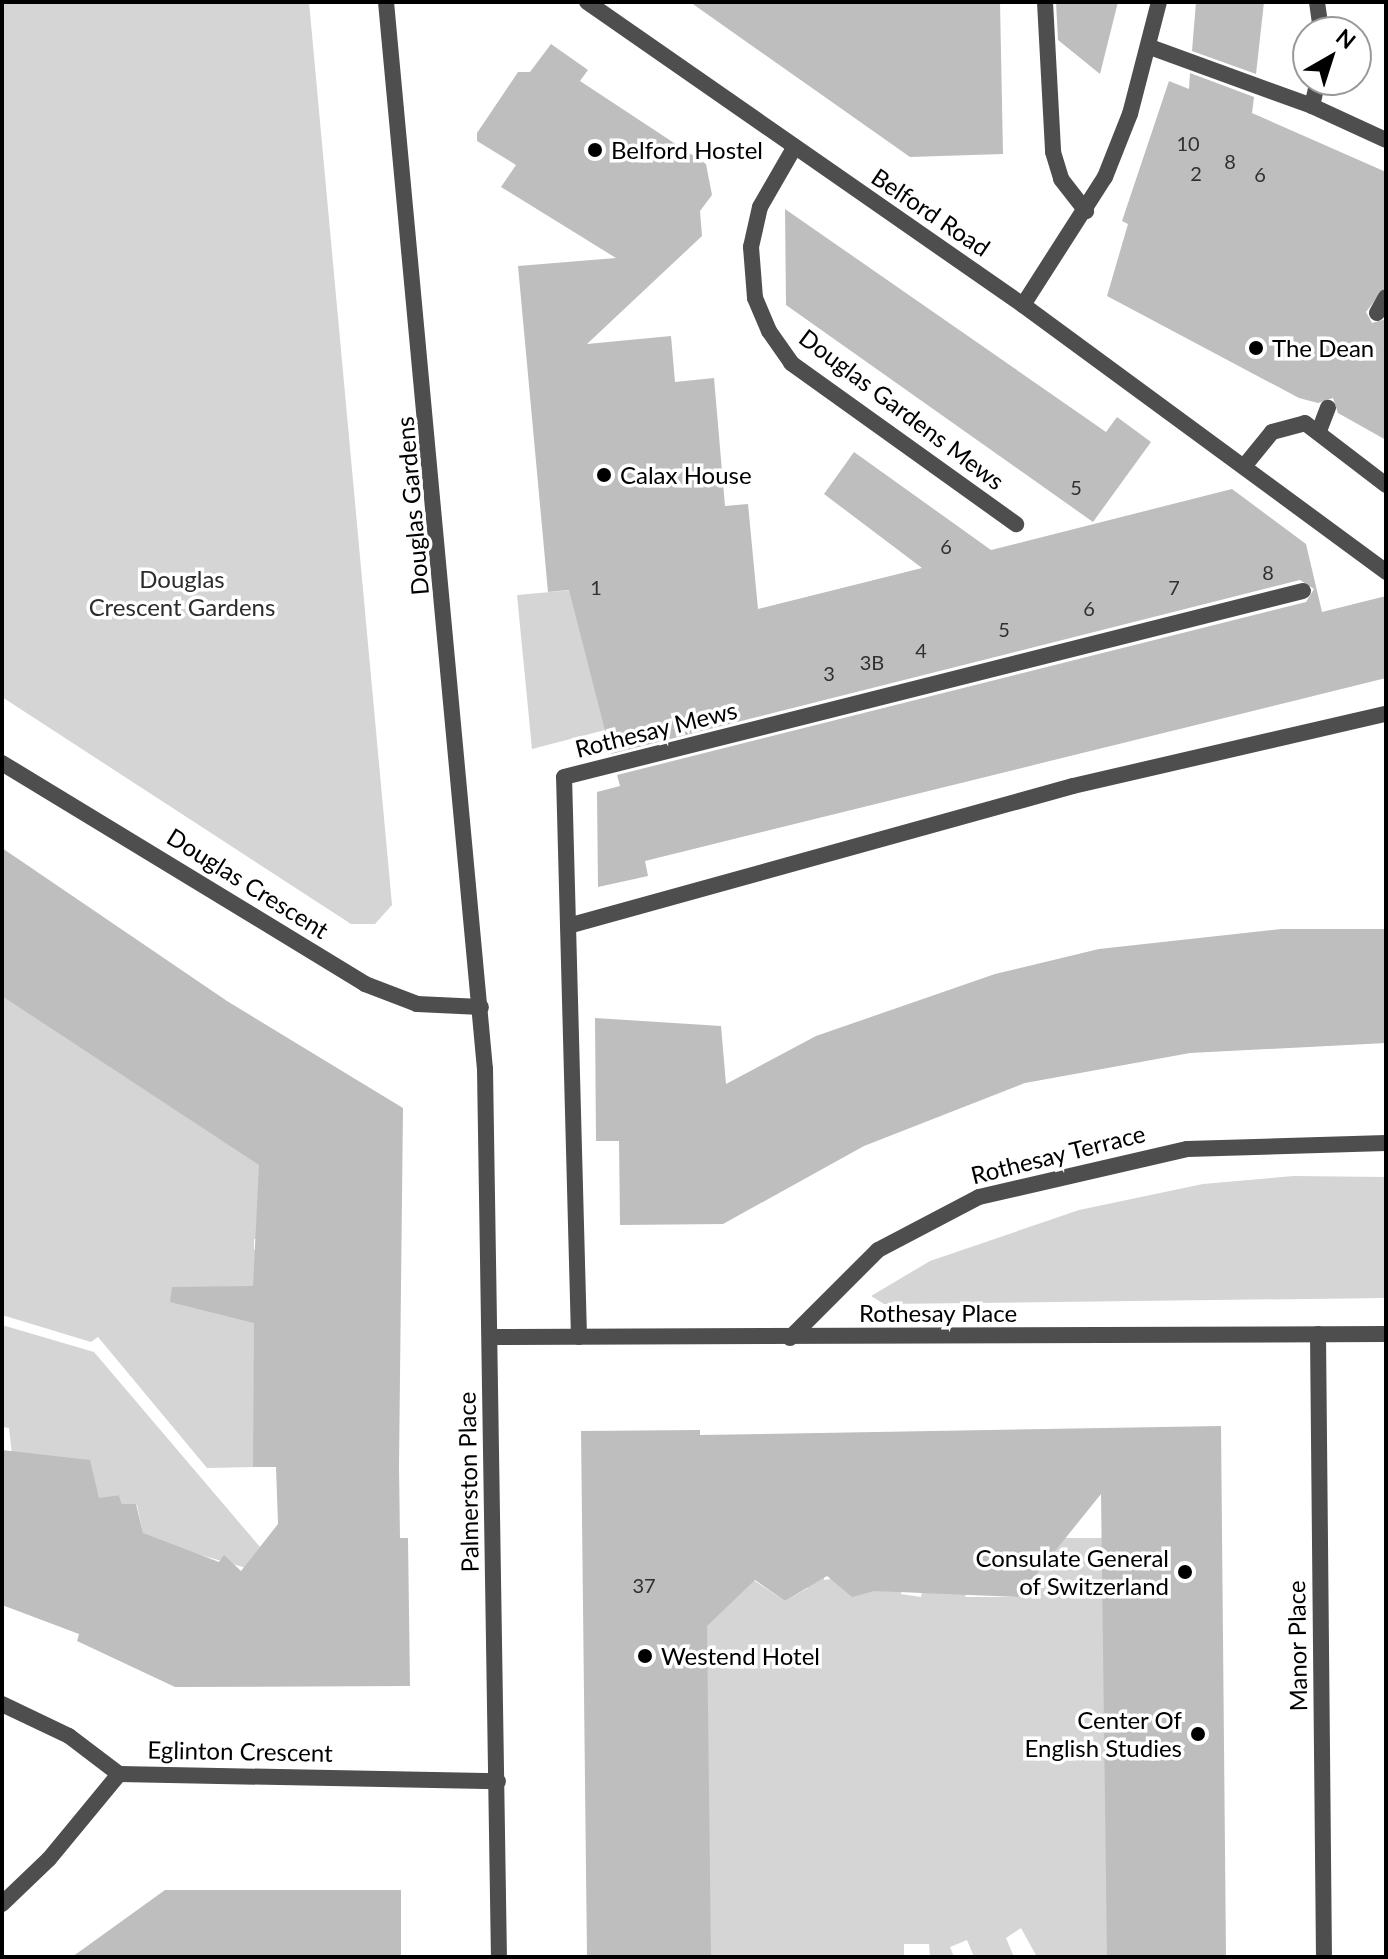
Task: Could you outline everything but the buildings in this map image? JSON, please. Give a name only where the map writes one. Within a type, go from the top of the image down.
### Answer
[{"type":"street","name":"Douglas Gardens","points":[[386,2],[481,1007]]},
{"type":"street","name":"Belford Road","points":[[587,2],[1246,464],[1386,572]]},
{"type":"street","points":[[1045,2],[1053,152],[1061,179],[1086,211]]},
{"type":"street","points":[[1023,305],[1086,211],[1130,114],[1150,47],[1159,2]]},
{"type":"street","points":[[1150,47],[1312,106],[1386,140]]},
{"type":"street","points":[[1312,106],[1314,96]]},
{"type":"street","name":"Douglas Gardens Mews","points":[[794,148],[765,196],[751,247],[755,298],[773,339],[791,363],[1016,524]]},
{"type":"street","points":[[1377,313],[1386,297]]},
{"type":"street","points":[[1319,431],[1328,408]]},
{"type":"street","points":[[1246,464],[1272,432],[1288,422],[1319,431],[1386,485]]},
{"type":"street","name":"Rothesay Mews","points":[[579,1337],[564,777],[1303,591]]},
{"type":"street","points":[[568,926],[1073,786],[1386,714]]},
{"type":"street","name":"Douglas Crescent","points":[[2,763],[365,984],[417,1004],[481,1007]]},
{"type":"street","name":"Palmerston Place","points":[[481,1007],[490,1337],[499,1957]]},
{"type":"street","name":"Rothesay Terrace","points":[[790,1338],[878,1250],[979,1197],[1187,1149],[1386,1143]]},
{"type":"street","name":"Manor Place","points":[[1318,1334],[1324,1957]]},
{"type":"street","name":"Rothesay Place","points":[[490,1337],[1386,1334]]},
{"type":"street","name":"Eglinton Crescent","points":[[2,1704],[69,1736],[119,1774],[498,1781]]},
{"type":"street","points":[[2,1904],[49,1859],[119,1774]]},
{"type":"green space","name":"Douglas Crescent Gardens","points":[[2,2],[309,2],[392,905],[375,924],[351,924],[2,697]]},
{"type":"green space","points":[[584,589],[605,730],[532,749],[517,595]]},
{"type":"green space","points":[[2,989],[283,1175],[277,1238],[254,1239],[254,1250],[277,1249],[254,1323],[254,1467],[207,1468],[98,1337],[91,1342],[2,1315]]},
{"type":"green space","points":[[1294,1176],[1386,1177],[1386,1298],[884,1304],[871,1296],[930,1261],[1079,1210],[1203,1184]]},
{"type":"green space","points":[[2,1325],[94,1352],[260,1547],[250,1560],[260,1572],[144,1539],[137,1505],[122,1504],[119,1495],[103,1498],[105,1515],[12,1455],[9,1428],[2,1427]]},
{"type":"green space","points":[[1060,1538],[1109,1538],[1109,1957],[1037,1957],[1021,1928],[1006,1938],[1014,1957],[974,1957],[967,1940],[950,1947],[954,1957],[930,1957],[929,1944],[904,1944],[904,1957],[707,1957],[702,1546],[785,1601],[808,1588],[802,1579],[824,1554],[824,1580],[905,1569],[901,1594],[921,1597],[928,1553],[989,1553],[965,1597],[1016,1597]]},
{"type":"place","name":"Belford Hostel","points":[[595,150]]},
{"type":"place","name":"The Dean","points":[[1256,348]]},
{"type":"place","name":"Calax House","points":[[604,475]]},
{"type":"place","name":"Consulate General of Switzerland","points":[[1185,1572]]},
{"type":"place","name":"Westend Hotel","points":[[645,1656]]},
{"type":"place","name":"Center Of English Studies","points":[[1198,1734]]}]
